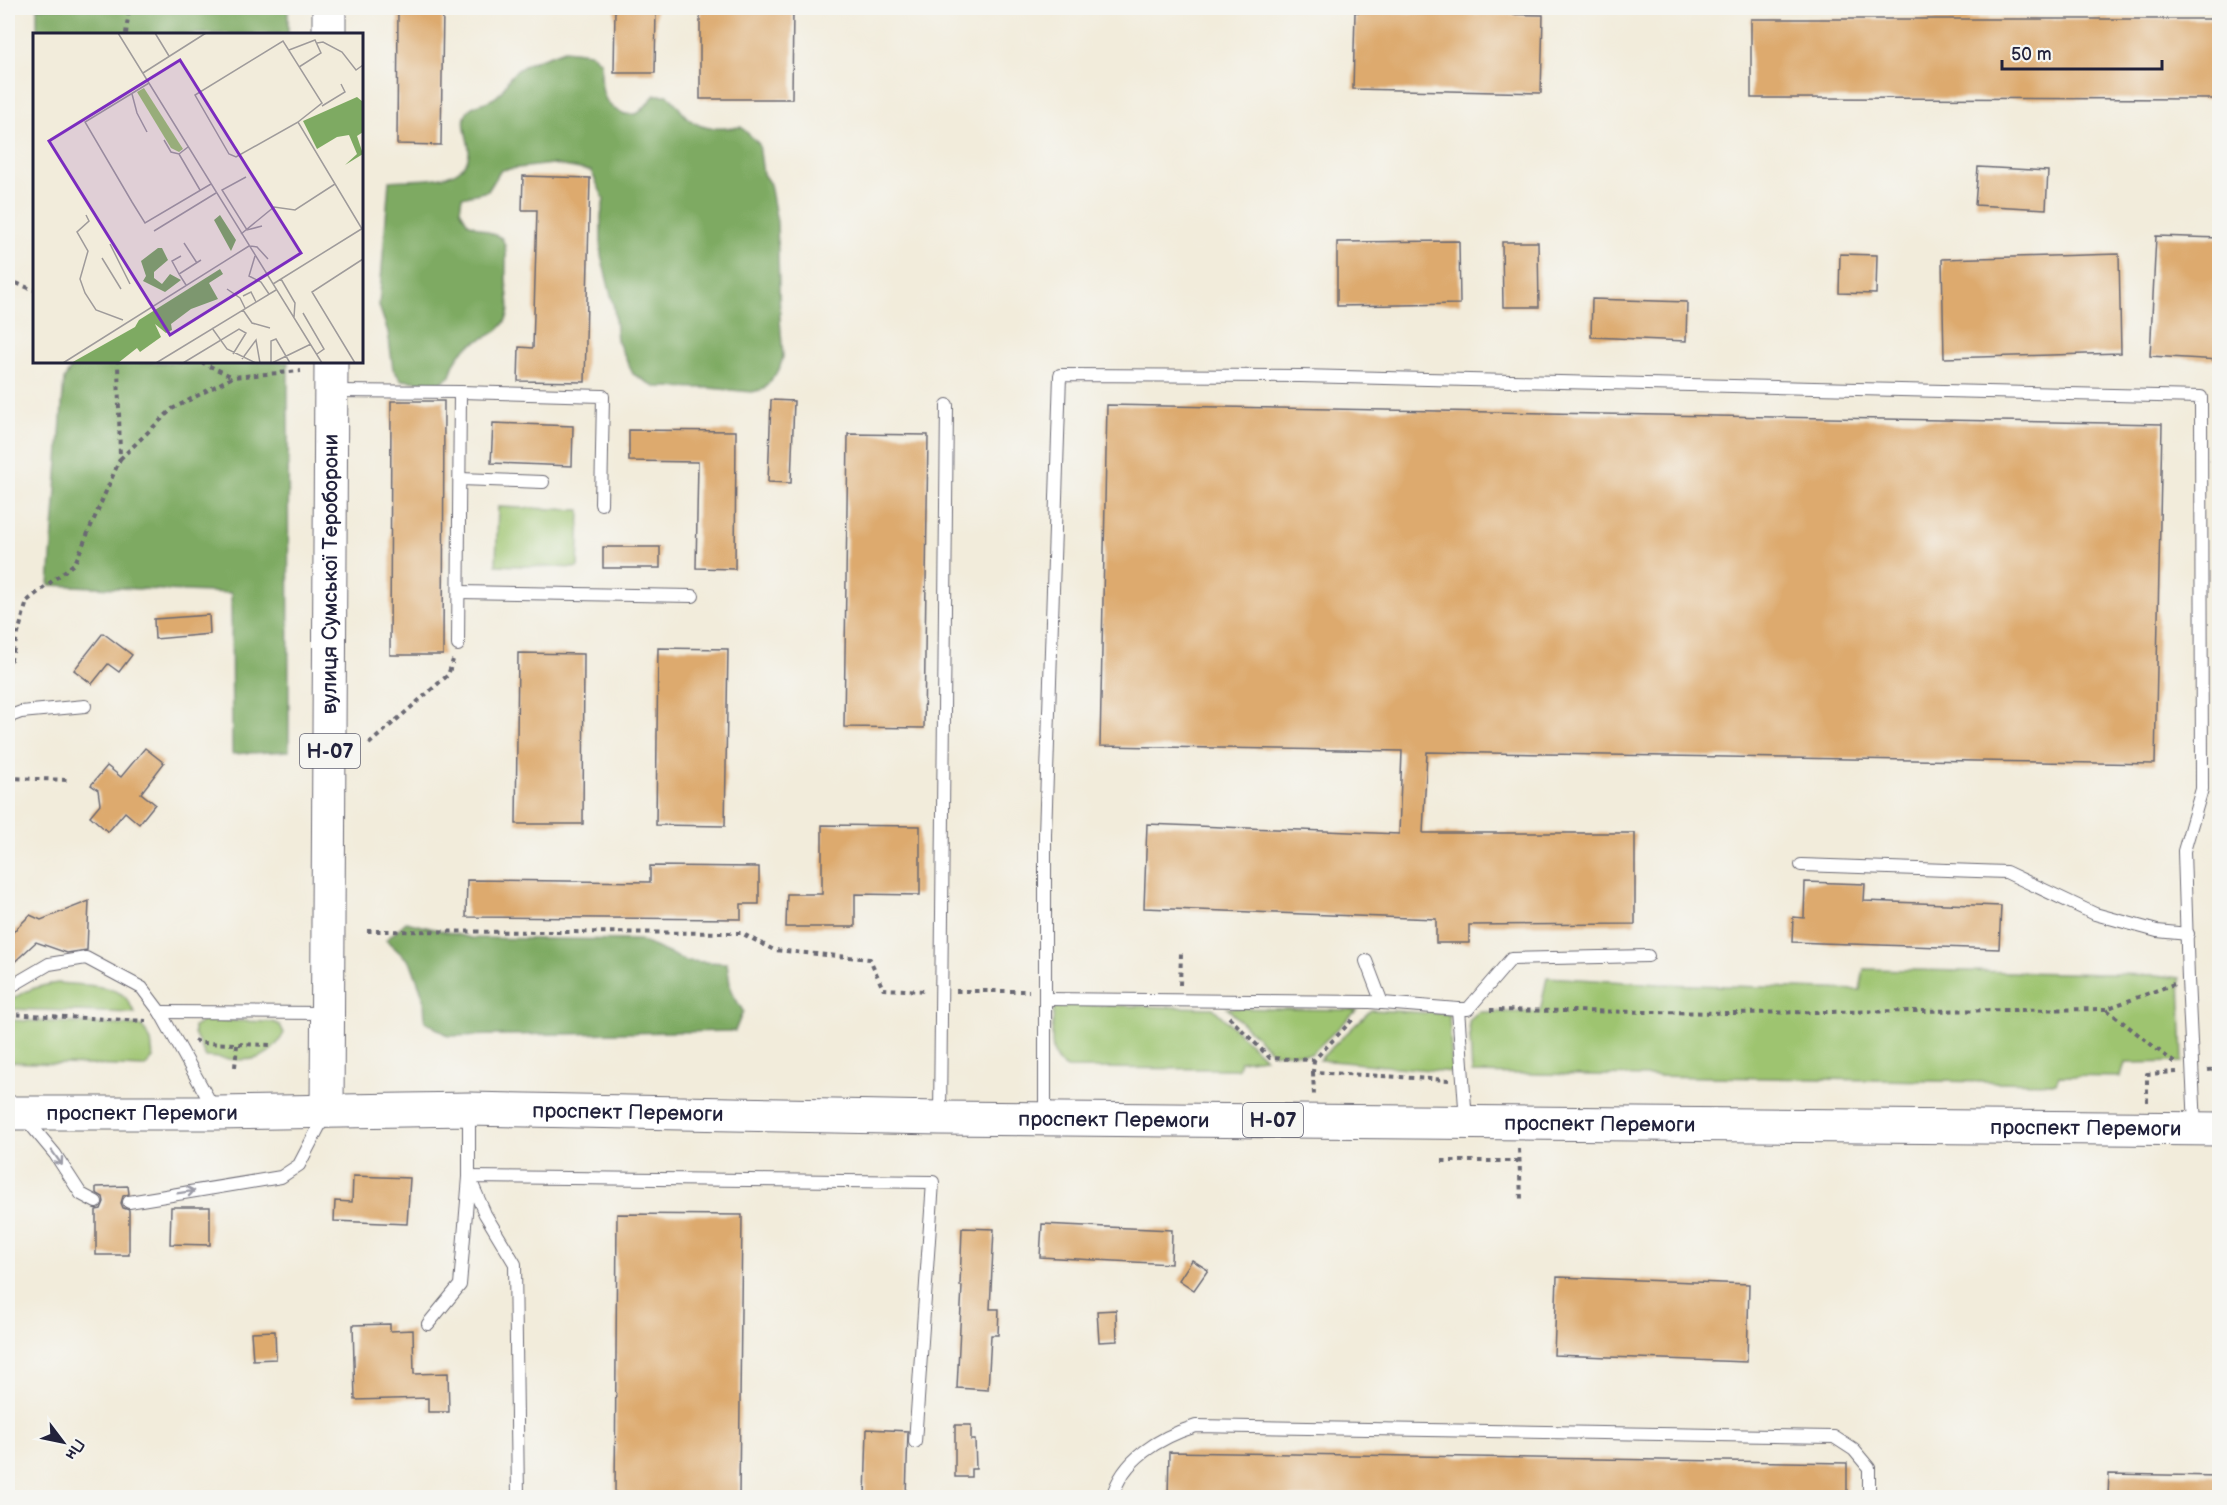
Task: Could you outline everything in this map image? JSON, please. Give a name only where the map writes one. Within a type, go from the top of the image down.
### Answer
[{"type":"main road","points":[[329,8],[329,33]]},
{"type":"main road","name":"вулиця Сумської Тероборони","points":[[321,374],[329,1013],[327,1111]]},
{"type":"main road","name":"проспект Перемоги","points":[[14,1113],[216,1113],[469,1108],[940,1118],[2207,1129]]},
{"type":"lane","points":[[321,374],[460,392],[603,396],[601,504]]},
{"type":"lane","points":[[1045,1119],[1045,836],[1060,375],[1300,376],[2201,397],[2202,789],[2184,851],[2193,1071],[2207,1129]]},
{"type":"lane","points":[[458,645],[460,392]]},
{"type":"lane","points":[[940,1118],[947,405]]},
{"type":"lane","points":[[460,479],[543,482]]},
{"type":"lane","points":[[459,592],[693,596]]},
{"type":"lane","points":[[8,717],[21,712],[85,706]]},
{"type":"lane","points":[[1801,865],[2006,872],[2095,914],[2157,932],[2188,934]]},
{"type":"lane","points":[[1466,1122],[1463,1009],[1511,960],[1648,956]]},
{"type":"lane","points":[[8,988],[49,964],[86,958],[142,988],[160,1012],[216,1113]]},
{"type":"lane","points":[[1366,961],[1376,1003]]},
{"type":"lane","points":[[1045,999],[1376,1003],[1463,1009]]},
{"type":"lane","points":[[160,1012],[329,1013]]},
{"type":"lane","points":[[428,1324],[460,1285],[469,1177],[469,1108]]},
{"type":"lane","points":[[129,1202],[281,1177],[299,1165],[327,1111]]},
{"type":"lane","points":[[14,1113],[55,1155],[81,1194],[96,1202]]},
{"type":"lane","points":[[469,1177],[933,1182],[915,1442]]},
{"type":"lane","points":[[469,1177],[485,1214],[515,1264],[518,1497]]},
{"type":"lane","points":[[1112,1497],[1115,1484],[1130,1461],[1173,1433],[1196,1426],[1834,1437],[1854,1450],[1869,1468],[1869,1497]]},
{"type":"path","points":[[126,33],[129,8]]},
{"type":"path","points":[[8,249],[8,290]]},
{"type":"path","points":[[8,280],[33,291]]},
{"type":"path","points":[[118,363],[120,459]]},
{"type":"path","points":[[203,363],[233,377]]},
{"type":"path","points":[[8,670],[27,601],[75,562],[120,459],[172,409],[233,377],[321,374]]},
{"type":"path","points":[[369,744],[448,675],[458,645]]},
{"type":"path","points":[[8,778],[69,780]]},
{"type":"path","points":[[367,932],[741,933],[774,950],[870,959],[883,989],[941,992],[1029,991],[1045,999]]},
{"type":"path","points":[[1179,1002],[1181,952]]},
{"type":"path","points":[[1463,1009],[1730,1013],[2106,1009],[2188,979]]},
{"type":"path","points":[[1213,1001],[1270,1058],[1314,1060]]},
{"type":"path","points":[[1376,1003],[1314,1060],[1313,1072],[1444,1081]]},
{"type":"path","points":[[2106,1009],[2185,1072],[2146,1074],[2148,1128]]},
{"type":"path","points":[[8,1014],[141,1019],[201,1043],[271,1046]]},
{"type":"path","points":[[235,1067],[237,1045]]},
{"type":"path","points":[[2193,1071],[2220,1069]]},
{"type":"path","points":[[1442,1161],[1518,1161],[1521,1199]]},
{"type":"green space","points":[[37,8],[288,8],[288,33],[37,33]]},
{"type":"green space","points":[[564,50],[590,53],[601,62],[601,84],[605,97],[613,108],[622,113],[638,113],[655,95],[668,95],[695,123],[710,128],[741,127],[759,144],[763,174],[770,184],[777,222],[783,357],[779,370],[764,389],[752,392],[655,387],[633,374],[617,340],[614,308],[601,255],[601,216],[604,199],[591,171],[552,164],[501,170],[488,191],[462,197],[460,210],[468,223],[502,238],[504,243],[509,307],[503,325],[462,352],[450,376],[439,384],[401,380],[393,369],[388,332],[379,306],[389,181],[422,180],[447,176],[458,171],[465,164],[469,153],[464,126],[467,112],[494,98],[502,91],[511,76],[522,67]]},
{"type":"green space","points":[[74,363],[288,363],[289,751],[232,754],[231,593],[49,585],[64,379]]},
{"type":"green space","points":[[498,507],[580,510],[578,568],[496,565]]},
{"type":"green space","points":[[406,922],[471,938],[639,940],[686,961],[727,963],[731,991],[743,1011],[735,1031],[448,1036],[425,1021],[424,999],[411,963],[386,940]]},
{"type":"green space","points":[[1864,969],[2156,975],[2180,978],[2183,1062],[2125,1063],[2121,1077],[2059,1076],[2056,1083],[1472,1073],[1469,1021],[1479,1012],[1540,1012],[1547,977],[1659,984],[1860,990]]},
{"type":"green space","points":[[58,983],[102,987],[118,992],[126,998],[135,1013],[8,1009],[8,1003],[25,992]]},
{"type":"green space","points":[[1054,1004],[1213,1008],[1265,1058],[1240,1061],[1238,1069],[1068,1068],[1061,1064],[1053,1050]]},
{"type":"green space","points":[[1227,1008],[1357,1010],[1311,1054],[1273,1053]]},
{"type":"green space","points":[[1371,1010],[1449,1014],[1452,1072],[1319,1060]]},
{"type":"green space","points":[[8,1020],[142,1026],[151,1041],[153,1058],[145,1067],[8,1062]]},
{"type":"green space","points":[[205,1020],[273,1022],[280,1025],[284,1033],[269,1052],[260,1057],[241,1060],[206,1057],[194,1033],[194,1027]]},
{"type":"building","points":[[398,8],[443,8],[441,145],[397,144]]},
{"type":"building","points":[[615,8],[656,8],[655,73],[614,73]]},
{"type":"building","points":[[700,8],[793,8],[792,99],[700,99]]},
{"type":"building","points":[[1355,12],[1543,15],[1541,93],[1353,89]]},
{"type":"building","points":[[1751,19],[2220,19],[2220,99],[1751,98]]},
{"type":"building","points":[[1978,167],[2048,171],[2046,209],[1975,205]]},
{"type":"building","points":[[523,176],[590,178],[585,382],[518,381],[519,347],[533,348],[537,210],[522,210]]},
{"type":"building","points":[[2156,236],[2220,238],[2220,360],[2150,356]]},
{"type":"building","points":[[1459,241],[1460,304],[1337,306],[1337,242]]},
{"type":"building","points":[[1502,242],[1538,242],[1539,307],[1503,307]]},
{"type":"building","points":[[1840,254],[1877,255],[1876,294],[1839,293]]},
{"type":"building","points":[[2119,254],[2121,353],[1944,358],[1942,259]]},
{"type":"building","points":[[1592,299],[1687,302],[1686,341],[1591,337]]},
{"type":"building","points":[[771,400],[794,401],[791,483],[768,482]]},
{"type":"building","points":[[391,401],[444,401],[443,655],[390,655]]},
{"type":"building","points":[[1107,405],[2162,424],[2155,764],[1427,752],[1423,833],[1635,833],[1635,924],[1469,925],[1469,943],[1436,943],[1436,919],[1144,908],[1147,824],[1399,834],[1402,751],[1100,746]]},
{"type":"building","points":[[493,423],[573,426],[572,466],[491,463]]},
{"type":"building","points":[[629,430],[736,431],[735,569],[696,568],[698,462],[629,461]]},
{"type":"building","points":[[848,434],[928,435],[924,728],[844,727]]},
{"type":"building","points":[[603,547],[660,547],[660,568],[603,568]]},
{"type":"building","points":[[209,615],[210,634],[155,639],[154,619]]},
{"type":"building","points":[[103,633],[132,655],[119,672],[108,664],[92,684],[74,670]]},
{"type":"building","points":[[658,648],[728,649],[725,826],[656,825]]},
{"type":"building","points":[[518,653],[584,654],[583,824],[516,824]]},
{"type":"building","points":[[145,748],[164,763],[141,793],[155,804],[139,824],[125,812],[108,832],[90,816],[100,804],[98,790],[91,785],[107,766],[121,777]]},
{"type":"building","points":[[822,825],[920,826],[920,895],[855,894],[855,927],[786,927],[787,894],[822,894]]},
{"type":"building","points":[[650,866],[759,867],[759,904],[741,904],[741,919],[466,917],[467,880],[650,882]]},
{"type":"building","points":[[1805,882],[1865,884],[1864,901],[2001,906],[1999,949],[1792,942],[1793,917],[1804,918]]},
{"type":"building","points":[[89,901],[87,950],[67,953],[36,942],[8,968],[8,937],[30,915],[41,920]]},
{"type":"building","points":[[353,1176],[410,1178],[407,1224],[334,1221],[335,1201],[352,1202]]},
{"type":"building","points":[[128,1186],[129,1194],[123,1196],[121,1203],[123,1208],[129,1210],[129,1255],[96,1255],[96,1210],[101,1209],[104,1202],[103,1197],[96,1193],[96,1187]]},
{"type":"building","points":[[171,1207],[210,1207],[210,1245],[170,1244]]},
{"type":"building","points":[[617,1214],[742,1215],[739,1497],[615,1497]]},
{"type":"building","points":[[1042,1224],[1172,1230],[1171,1264],[1040,1257]]},
{"type":"building","points":[[962,1228],[994,1229],[990,1309],[999,1309],[998,1335],[991,1335],[988,1390],[957,1388],[962,1286],[960,1286]]},
{"type":"building","points":[[1192,1260],[1208,1270],[1194,1290],[1179,1280]]},
{"type":"building","points":[[1557,1277],[1749,1284],[1747,1362],[1554,1355]]},
{"type":"building","points":[[1116,1310],[1117,1341],[1099,1342],[1097,1311]]},
{"type":"building","points":[[390,1324],[390,1331],[413,1330],[414,1374],[448,1373],[449,1412],[428,1412],[428,1398],[355,1400],[353,1325]]},
{"type":"building","points":[[275,1331],[276,1359],[253,1360],[251,1332]]},
{"type":"building","points":[[955,1425],[971,1425],[971,1440],[975,1440],[976,1469],[971,1469],[971,1477],[955,1477]]},
{"type":"building","points":[[867,1429],[908,1431],[906,1497],[865,1497]]},
{"type":"building","points":[[1169,1452],[1847,1463],[1847,1497],[1168,1497]]},
{"type":"building","points":[[2109,1474],[2220,1476],[2220,1497],[2108,1497]]}]
